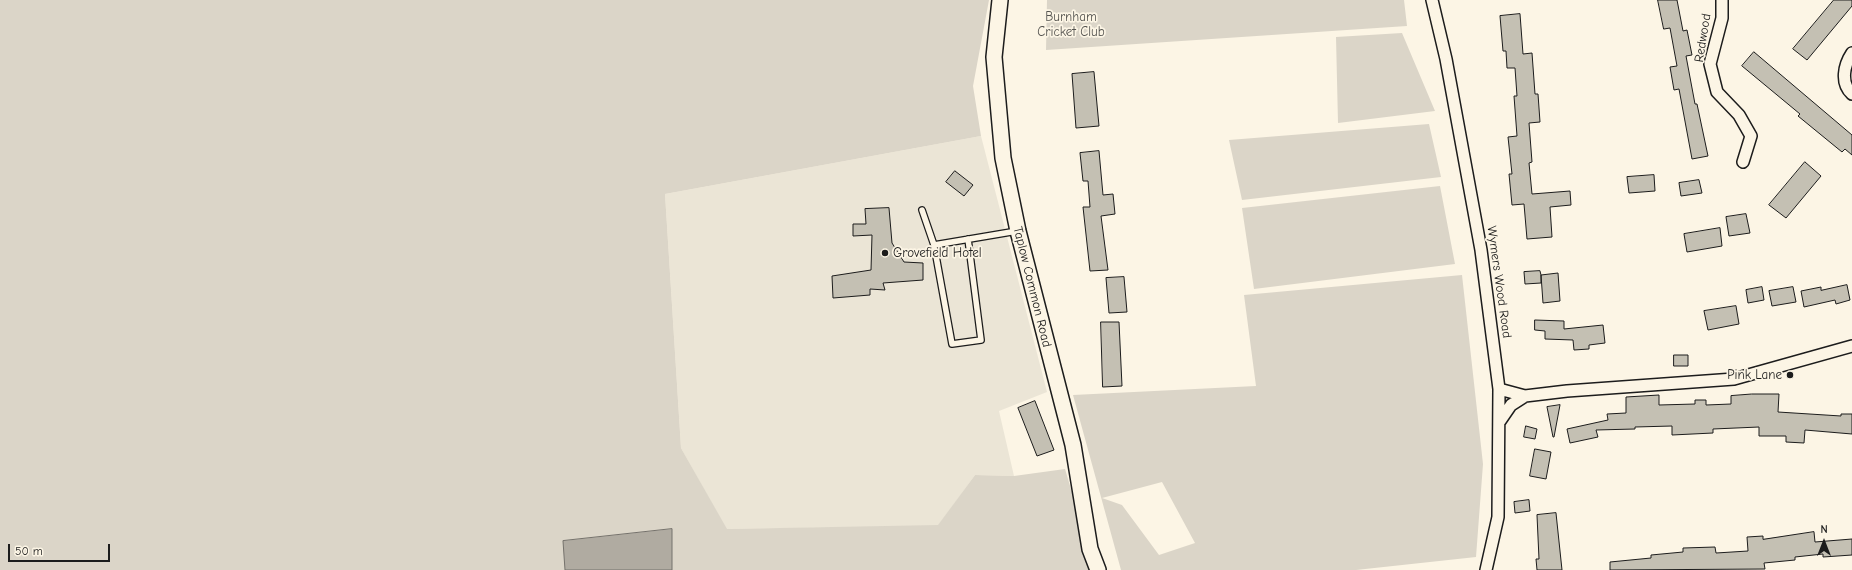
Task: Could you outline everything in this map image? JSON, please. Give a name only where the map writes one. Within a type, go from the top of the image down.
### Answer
[{"type":"street","name":"Taplow Common Road","points":[[1000,0],[994,57],[1003,158],[1018,231],[1073,445],[1090,549],[1098,570]]},
{"type":"street","name":"Wymers Wood Road","points":[[1432,0],[1446,59],[1481,250],[1499,389],[1500,421],[1498,517],[1486,570]]},
{"type":"street","name":"Redwood","points":[[1722,0],[1722,18],[1710,64],[1717,92],[1739,115],[1752,136],[1743,162]]},
{"type":"street","points":[[1852,53],[1847,60],[1844,72],[1846,88],[1852,94]]},
{"type":"street","points":[[1499,389],[1525,396],[1567,391],[1734,379],[1852,346]]},
{"type":"street","points":[[1500,421],[1511,405],[1525,396]]},
{"type":"lane","points":[[922,210],[934,245],[952,344],[981,340],[968,239]]},
{"type":"lane","points":[[934,245],[1018,231]]},
{"type":"shaded area","points":[[981,136],[1047,392],[999,411],[1014,476],[975,475],[938,526],[726,529],[681,448],[665,194]]},
{"type":"shaded area","points":[[672,529],[672,570],[565,570],[563,541]]},
{"type":"green space","points":[[0,0],[989,0],[973,86],[981,136],[665,194],[681,448],[727,529],[938,525],[975,475],[1014,476],[1065,469],[1095,570],[0,570]]},
{"type":"green space","name":"Burnham Cricket Club","points":[[1047,0],[1404,0],[1407,26],[1046,50]]},
{"type":"green space","points":[[1402,33],[1435,111],[1338,123],[1336,37]]},
{"type":"green space","points":[[1429,124],[1441,177],[1242,200],[1229,140]]},
{"type":"green space","points":[[1440,186],[1455,264],[1254,289],[1242,208]]},
{"type":"green space","points":[[1462,275],[1483,464],[1476,557],[1356,570],[1121,570],[1073,395],[1256,386],[1244,295]],"holes":[[[1162,482],[1195,543],[1159,555],[1122,505],[1102,498]]]},
{"type":"building","points":[[1658,0],[1677,0],[1683,31],[1687,30],[1692,55],[1686,56],[1695,104],[1697,104],[1708,156],[1692,159],[1679,89],[1674,90],[1670,67],[1677,66],[1670,28],[1664,29]]},
{"type":"building","points":[[1834,0],[1852,0],[1852,6],[1807,60],[1793,49]]},
{"type":"building","points":[[1520,14],[1523,54],[1532,53],[1535,94],[1538,94],[1540,122],[1529,123],[1532,162],[1529,163],[1532,194],[1570,191],[1571,205],[1550,207],[1552,237],[1527,239],[1524,204],[1512,205],[1509,174],[1512,174],[1508,137],[1517,136],[1514,96],[1517,96],[1515,68],[1507,68],[1506,51],[1503,51],[1500,16]]},
{"type":"building","points":[[1754,52],[1852,135],[1852,155],[1845,149],[1842,152],[1798,116],[1800,114],[1742,66]]},
{"type":"building","points":[[1094,72],[1099,126],[1076,128],[1072,74]]},
{"type":"building","points":[[1099,151],[1103,195],[1113,194],[1115,214],[1101,216],[1108,270],[1090,271],[1083,207],[1090,207],[1088,181],[1083,181],[1080,153]]},
{"type":"building","points":[[1805,162],[1821,176],[1786,218],[1769,205]]},
{"type":"building","points":[[955,171],[973,185],[964,196],[946,182]]},
{"type":"building","points":[[1654,175],[1655,191],[1629,193],[1627,177]]},
{"type":"building","points":[[1699,180],[1702,193],[1681,196],[1679,183]]},
{"type":"building","name":"Grovefield Hotel","points":[[889,208],[892,243],[904,262],[923,263],[923,280],[883,283],[885,290],[870,289],[870,295],[833,298],[832,276],[871,270],[872,235],[853,236],[853,224],[866,224],[865,209]]},
{"type":"building","points":[[1746,214],[1750,233],[1729,236],[1726,217]]},
{"type":"building","points":[[1720,228],[1722,246],[1687,252],[1684,234]]},
{"type":"building","points":[[1540,271],[1541,283],[1525,284],[1524,272]]},
{"type":"building","points":[[1558,273],[1560,301],[1543,303],[1541,275]]},
{"type":"building","points":[[1124,277],[1127,312],[1109,313],[1106,278]]},
{"type":"building","points":[[1847,285],[1850,300],[1836,304],[1835,300],[1804,307],[1801,291],[1821,287],[1821,290]]},
{"type":"building","points":[[1762,287],[1764,300],[1748,303],[1746,290]]},
{"type":"building","points":[[1793,287],[1796,302],[1772,306],[1769,291]]},
{"type":"building","points":[[1736,306],[1739,324],[1708,330],[1704,311]]},
{"type":"building","points":[[1535,320],[1564,321],[1564,329],[1603,325],[1605,343],[1589,345],[1589,349],[1574,350],[1573,340],[1545,339],[1545,331],[1535,330]]},
{"type":"building","points":[[1101,322],[1119,322],[1122,386],[1103,387]]},
{"type":"building","points":[[1674,355],[1688,355],[1688,366],[1674,366]]},
{"type":"building","points":[[1779,394],[1778,412],[1841,416],[1841,414],[1852,414],[1852,434],[1805,430],[1804,443],[1786,442],[1786,436],[1759,436],[1759,427],[1713,429],[1713,433],[1672,435],[1672,426],[1635,427],[1635,429],[1596,430],[1598,437],[1570,443],[1567,429],[1608,420],[1607,414],[1626,413],[1626,397],[1659,395],[1659,405],[1695,404],[1695,400],[1706,400],[1706,405],[1731,404],[1731,396]]},
{"type":"building","points":[[1035,401],[1054,450],[1037,456],[1018,408]]},
{"type":"building","points":[[1560,405],[1554,437],[1553,437],[1547,407]]},
{"type":"building","points":[[1526,426],[1537,429],[1535,439],[1524,437]]},
{"type":"building","points":[[1535,449],[1551,452],[1546,479],[1530,476]]},
{"type":"building","points":[[1529,500],[1530,511],[1515,513],[1514,502]]},
{"type":"building","points":[[1556,513],[1562,570],[1537,570],[1536,559],[1539,559],[1537,515]]},
{"type":"building","points":[[1814,532],[1815,542],[1852,539],[1852,555],[1823,557],[1823,554],[1795,557],[1795,560],[1764,563],[1765,569],[1610,570],[1610,562],[1651,558],[1651,555],[1683,552],[1683,548],[1715,547],[1716,553],[1748,551],[1747,537],[1763,536],[1763,539]]},
{"type":"place","name":"Grovefield Hotel","points":[[885,253]]},
{"type":"place","name":"Pink Lane","points":[[1790,375]]}]
